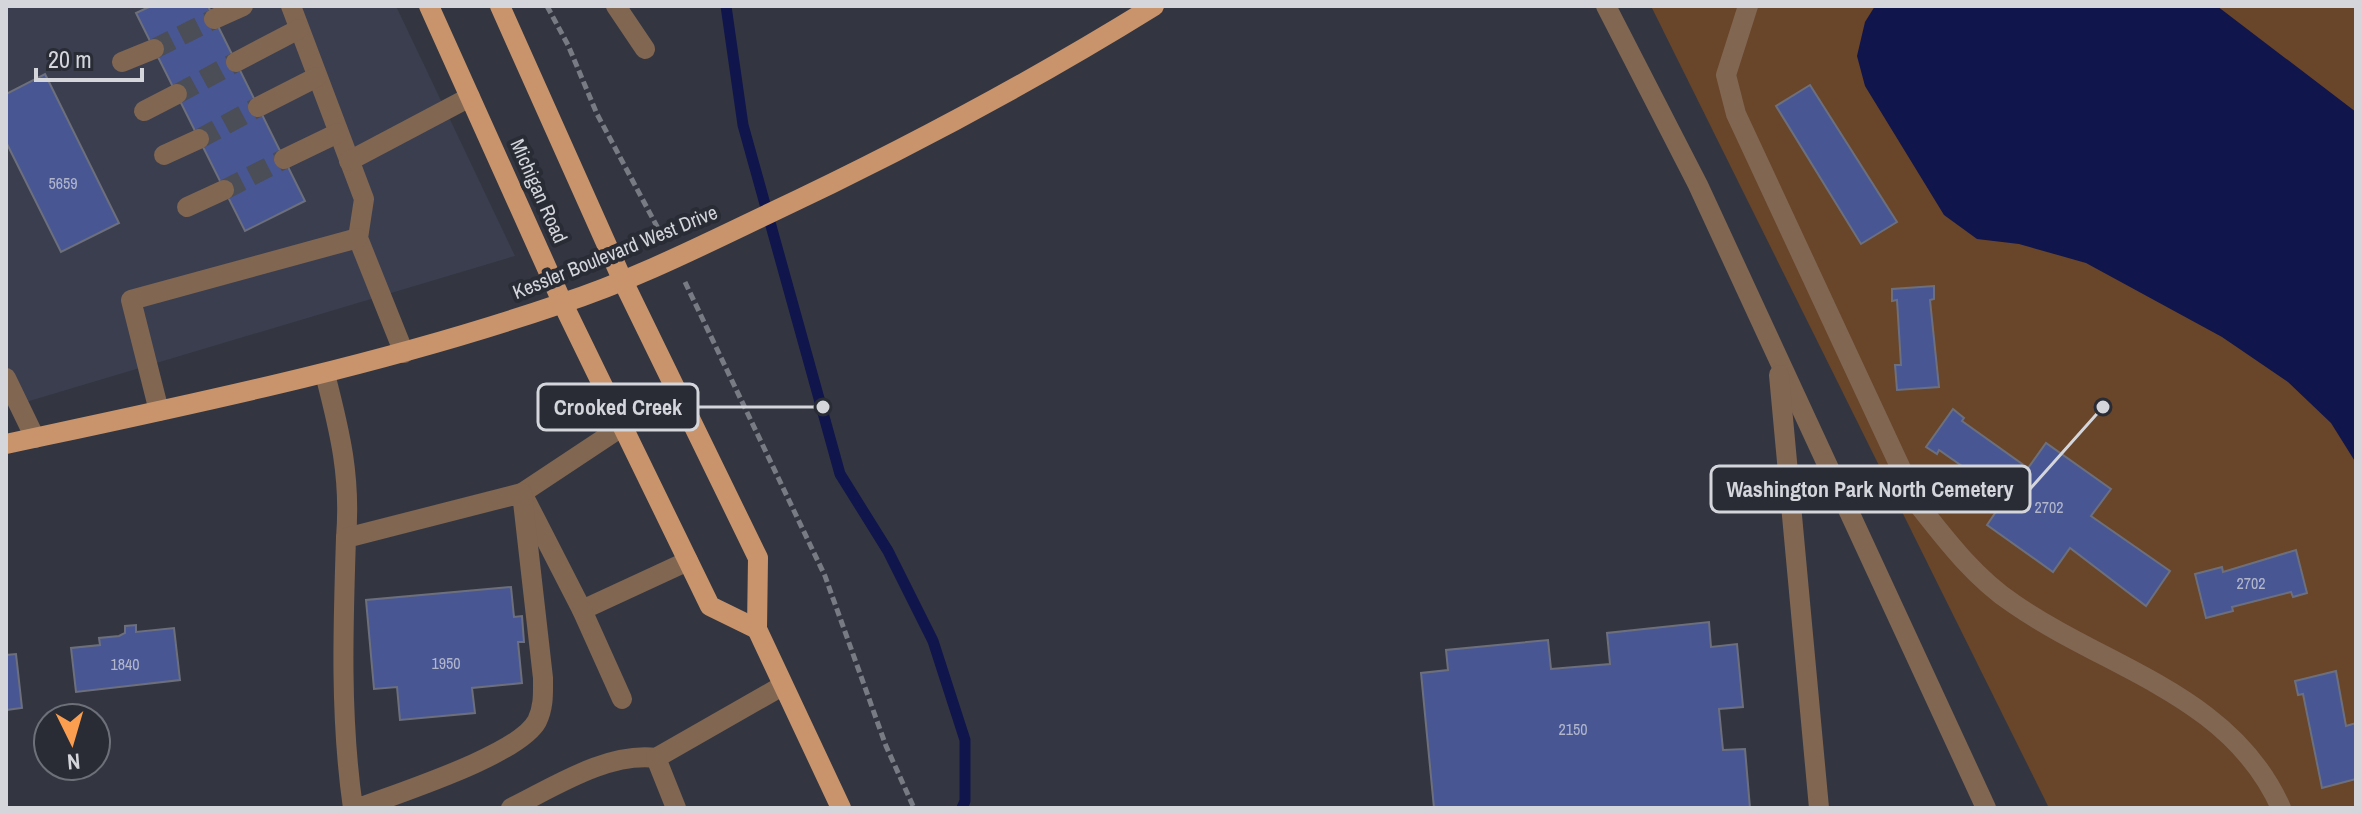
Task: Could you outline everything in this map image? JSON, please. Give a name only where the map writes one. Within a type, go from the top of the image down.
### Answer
[{"type":"main road","name":"Michigan Road","points":[[429,6],[563,304],[710,606],[757,629]]},
{"type":"main road","name":"Michigan Road","points":[[500,6],[622,279],[758,558],[757,629],[841,808]]},
{"type":"main road","name":"Kessler Boulevard West Drive","points":[[6,444],[325,374],[563,304],[674,258],[840,180],[1037,79],[1154,6]]},
{"type":"lane","points":[[214,19],[243,6]]},
{"type":"lane","points":[[291,6],[364,199],[358,238],[404,353]]},
{"type":"lane","points":[[616,6],[645,49]]},
{"type":"lane","points":[[1606,6],[1698,185],[1986,808]]},
{"type":"lane","points":[[1748,6],[1726,75],[1736,114],[1917,503],[1958,555],[2014,604],[2199,710],[2244,746],[2269,780],[2281,808]]},
{"type":"lane","points":[[236,62],[299,29]]},
{"type":"lane","points":[[122,62],[154,49]]},
{"type":"lane","points":[[258,107],[317,77]]},
{"type":"lane","points":[[144,111],[177,94]]},
{"type":"lane","points":[[349,161],[470,97]]},
{"type":"lane","points":[[284,159],[338,133]]},
{"type":"lane","points":[[164,155],[199,139]]},
{"type":"lane","points":[[187,207],[224,190]]},
{"type":"lane","points":[[159,411],[131,300],[358,238]]},
{"type":"lane","points":[[1778,359],[1819,808]]},
{"type":"lane","points":[[325,374],[347,460],[349,497],[342,666],[345,755],[353,808]]},
{"type":"lane","points":[[6,378],[35,438]]},
{"type":"lane","points":[[346,538],[522,493],[623,426]]},
{"type":"lane","points":[[359,808],[514,744],[537,721],[543,702],[543,678],[522,493]]},
{"type":"lane","points":[[522,493],[582,610],[622,699]]},
{"type":"lane","points":[[582,610],[688,561]]},
{"type":"lane","points":[[511,808],[603,766],[633,756],[656,758],[782,686]]},
{"type":"lane","points":[[656,758],[676,808]]},
{"type":"path","points":[[547,6],[568,45],[597,114],[674,258],[825,576],[914,808]]},
{"type":"shaded area","points":[[6,6],[396,6],[515,256],[6,408]]},
{"type":"shaded area","points":[[1651,6],[2356,6],[2356,808],[2049,808]]},
{"type":"shaded area","points":[[1875,6],[2217,6],[2356,112],[2356,463],[2331,423],[2288,382],[2222,337],[2086,263],[2019,244],[1977,239],[1944,215],[1865,86],[1857,56],[1865,22]]},
{"type":"building","points":[[151,6],[208,6],[305,201],[245,231],[136,13]]},
{"type":"building","points":[[45,74],[119,223],[61,252],[6,142],[6,94]]},
{"type":"building","points":[[1810,85],[1897,222],[1861,244],[1776,106]]},
{"type":"building","points":[[1934,286],[1934,299],[1930,300],[1939,387],[1897,390],[1895,365],[1901,365],[1897,300],[1892,301],[1892,289]]},
{"type":"building","points":[[1953,409],[1964,418],[1962,421],[2028,468],[2046,443],[2111,489],[2091,516],[2170,571],[2146,606],[2070,548],[2053,572],[1987,525],[2006,497],[1939,450],[1937,454],[1926,447]]},
{"type":"building","points":[[2296,550],[2307,593],[2293,597],[2291,592],[2232,607],[2233,611],[2206,618],[2195,574],[2222,567],[2223,572]]},
{"type":"building","points":[[511,587],[514,617],[522,616],[524,642],[518,642],[522,683],[472,688],[475,713],[400,720],[397,687],[374,689],[366,600]]},
{"type":"building","points":[[1709,622],[1711,647],[1737,644],[1743,707],[1719,709],[1723,750],[1745,749],[1750,808],[1434,808],[1421,673],[1448,670],[1446,650],[1548,640],[1551,669],[1610,664],[1607,633]]},
{"type":"building","points":[[136,625],[136,632],[174,628],[180,680],[76,692],[71,648],[100,645],[99,638],[119,636],[125,633],[125,626]]},
{"type":"building","points":[[16,654],[22,708],[6,710],[6,655]]},
{"type":"building","points":[[2336,671],[2346,726],[2356,723],[2356,779],[2322,788],[2303,694],[2298,695],[2295,681]]},
{"type":"waterway","points":[[726,6],[743,125],[840,474],[888,551],[933,641],[965,740],[965,801],[962,808]]},
{"type":"tunnel","points":[[154,49],[214,19]]},
{"type":"tunnel","points":[[177,94],[236,62]]},
{"type":"tunnel","points":[[199,139],[258,107]]},
{"type":"tunnel","points":[[224,190],[284,159]]},
{"type":"place","name":"Crooked Creek","points":[[823,407]]},
{"type":"place","name":"Washington Park North Cemetery","points":[[2103,407]]}]
